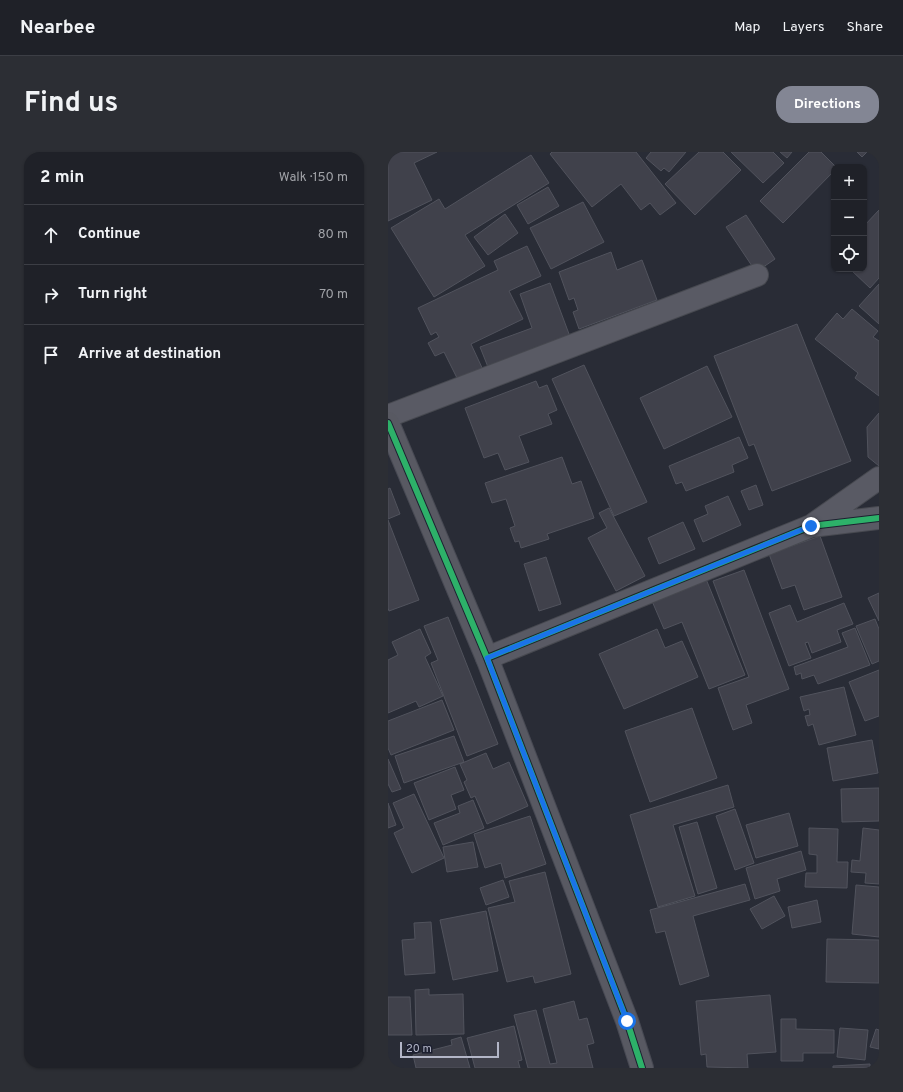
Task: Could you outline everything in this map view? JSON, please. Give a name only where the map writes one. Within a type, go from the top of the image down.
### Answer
[{"type":"street","points":[[388,416],[757,274]]},
{"type":"street","points":[[388,423],[487,658],[627,1021],[642,1068]]},
{"type":"street","points":[[487,658],[811,526],[879,478]]},
{"type":"street","points":[[811,526],[879,518]]},
{"type":"building","points":[[388,152],[437,152],[414,163],[432,200],[388,221]]},
{"type":"building","points":[[552,152],[636,152],[676,203],[660,215],[650,203],[641,210],[621,184],[592,207],[550,154]]},
{"type":"building","points":[[651,152],[686,152],[669,172],[664,168],[661,171],[646,158]]},
{"type":"building","points":[[699,152],[723,152],[741,170],[695,215],[665,184]]},
{"type":"building","points":[[731,152],[773,152],[784,163],[763,183]]},
{"type":"building","points":[[780,152],[792,152],[787,158]]},
{"type":"building","points":[[809,152],[821,152],[833,164],[831,164],[831,174],[783,223],[760,201]]},
{"type":"building","points":[[857,152],[867,152],[862,157]]},
{"type":"building","points":[[531,155],[549,183],[465,235],[485,266],[434,297],[391,228],[439,199],[445,209]]},
{"type":"building","points":[[548,187],[559,206],[528,224],[517,205]]},
{"type":"building","points":[[583,202],[604,242],[551,269],[530,228]]},
{"type":"building","points":[[879,210],[879,278],[870,288],[853,272],[867,272],[867,223]]},
{"type":"building","points":[[505,214],[518,233],[488,255],[474,237]]},
{"type":"building","points":[[746,215],[775,259],[756,272],[726,227]]},
{"type":"building","points":[[527,246],[541,276],[509,291],[523,319],[471,344],[484,372],[460,384],[444,352],[435,356],[428,343],[439,337],[436,332],[431,335],[418,308],[498,270],[494,261]]},
{"type":"building","points":[[611,252],[617,270],[642,260],[657,300],[579,329],[573,312],[578,310],[574,298],[569,300],[559,272]]},
{"type":"building","points":[[550,283],[572,342],[490,372],[480,347],[532,328],[520,294]]},
{"type":"building","points":[[879,284],[879,324],[859,306]]},
{"type":"building","points":[[852,309],[878,331],[873,337],[879,341],[879,396],[855,378],[858,373],[815,339],[837,313],[843,319]]},
{"type":"building","points":[[797,324],[851,461],[772,491],[754,444],[749,446],[714,356]]},
{"type":"building","points":[[584,365],[647,502],[614,516],[552,379]]},
{"type":"building","points":[[707,366],[732,417],[664,449],[640,398]]},
{"type":"building","points":[[536,381],[539,388],[547,385],[557,410],[548,414],[552,424],[519,436],[529,462],[505,470],[498,453],[484,458],[465,408]]},
{"type":"building","points":[[879,413],[879,466],[868,457],[867,427]]},
{"type":"building","points":[[739,437],[748,458],[732,465],[734,472],[686,491],[682,482],[676,484],[669,466]]},
{"type":"building","points":[[562,457],[572,484],[581,481],[594,518],[547,534],[549,539],[521,548],[519,541],[515,542],[510,528],[515,526],[506,499],[492,503],[485,483]]},
{"type":"building","points":[[756,485],[763,505],[749,510],[741,491]]},
{"type":"building","points":[[390,488],[400,514],[388,519],[388,489]]},
{"type":"building","points":[[728,496],[741,525],[703,542],[694,520],[708,514],[705,506]]},
{"type":"building","points":[[609,508],[645,576],[616,591],[588,538],[607,528],[599,513]]},
{"type":"building","points":[[388,520],[419,600],[389,611],[388,608]]},
{"type":"building","points":[[683,522],[695,549],[659,564],[648,538]]},
{"type":"building","points":[[820,536],[842,597],[804,610],[795,585],[782,589],[769,554]]},
{"type":"building","points":[[546,557],[561,604],[539,611],[524,564]]},
{"type":"building","points":[[744,570],[789,689],[746,705],[752,723],[733,730],[718,688],[749,677],[713,581]]},
{"type":"building","points":[[706,579],[745,675],[709,689],[682,622],[664,629],[652,601]]},
{"type":"building","points":[[879,593],[879,621],[868,598]]},
{"type":"building","points":[[844,603],[853,624],[837,630],[841,642],[812,653],[808,642],[805,643],[811,658],[789,666],[769,613],[790,605],[797,622]]},
{"type":"building","points":[[448,617],[498,744],[467,756],[431,663],[438,660],[424,626]]},
{"type":"building","points":[[875,619],[879,629],[879,661],[872,664],[856,626]]},
{"type":"building","points":[[855,628],[870,665],[818,684],[814,675],[802,679],[801,673],[796,675],[794,667],[848,647],[842,633]]},
{"type":"building","points":[[420,629],[431,653],[425,657],[443,696],[419,707],[416,701],[388,713],[388,660],[398,655],[392,642]]},
{"type":"building","points":[[657,629],[665,648],[682,641],[698,677],[624,709],[599,654]]},
{"type":"building","points":[[879,670],[879,716],[865,721],[849,682]]},
{"type":"building","points":[[844,687],[856,735],[819,745],[813,724],[808,726],[805,716],[810,715],[809,709],[804,711],[800,697]]},
{"type":"building","points":[[442,700],[454,730],[391,755],[388,748],[388,721]]},
{"type":"building","points":[[692,708],[717,778],[650,802],[625,731]]},
{"type":"building","points":[[454,736],[464,762],[404,783],[395,756]]},
{"type":"building","points":[[872,740],[878,773],[833,781],[827,748]]},
{"type":"building","points":[[486,753],[493,769],[509,762],[528,806],[487,824],[475,796],[471,798],[464,782],[467,780],[460,764]]},
{"type":"building","points":[[388,759],[401,789],[392,792],[388,784]]},
{"type":"building","points":[[455,767],[464,790],[451,795],[456,809],[429,820],[414,783]]},
{"type":"building","points":[[728,785],[734,807],[673,825],[695,896],[658,907],[630,815]]},
{"type":"building","points":[[879,788],[879,821],[842,822],[841,789]]},
{"type":"building","points":[[414,794],[444,858],[412,873],[394,833],[404,828],[393,803]]},
{"type":"building","points":[[473,800],[484,828],[443,845],[434,823],[460,813],[458,806]]},
{"type":"building","points":[[388,803],[396,825],[388,828]]},
{"type":"building","points":[[735,809],[754,863],[735,870],[716,816]]},
{"type":"building","points":[[789,813],[798,846],[756,858],[746,825]]},
{"type":"building","points":[[530,816],[546,864],[505,878],[501,863],[485,868],[474,834]]},
{"type":"building","points":[[697,822],[717,888],[698,894],[679,827]]},
{"type":"building","points":[[809,828],[838,829],[837,862],[848,862],[847,888],[805,887],[806,873],[817,873],[817,855],[809,854]]},
{"type":"building","points":[[863,828],[879,830],[879,884],[865,883],[866,873],[851,872],[852,860],[860,861]]},
{"type":"building","points":[[473,842],[478,867],[447,872],[443,847]]},
{"type":"building","points":[[801,851],[806,870],[777,879],[780,891],[755,899],[746,868]]},
{"type":"building","points":[[545,872],[571,974],[535,983],[533,976],[507,982],[488,908],[515,902],[509,881]]},
{"type":"building","points":[[503,880],[509,897],[486,905],[480,888]]},
{"type":"building","points":[[745,884],[750,900],[693,916],[709,976],[680,985],[665,931],[656,933],[650,910]]},
{"type":"building","points":[[856,885],[879,887],[879,937],[852,934]]},
{"type":"building","points":[[774,896],[785,916],[762,929],[750,909]]},
{"type":"building","points":[[817,900],[821,922],[792,928],[788,907]]},
{"type":"building","points":[[486,911],[498,971],[453,980],[440,920]]},
{"type":"building","points":[[431,922],[435,973],[405,975],[402,940],[415,939],[414,923]]},
{"type":"building","points":[[827,939],[879,940],[879,983],[826,982]]},
{"type":"building","points":[[429,989],[429,995],[463,994],[464,1034],[416,1035],[415,990]]},
{"type":"building","points":[[770,995],[776,1052],[747,1054],[748,1068],[707,1067],[706,1054],[701,1055],[696,1001]]},
{"type":"building","points":[[388,997],[410,997],[412,1035],[388,1035]]},
{"type":"building","points":[[574,1001],[579,1020],[587,1018],[594,1043],[587,1045],[593,1068],[528,1068],[514,1015],[536,1010],[550,1064],[557,1063],[543,1009]]},
{"type":"building","points":[[781,1019],[796,1019],[796,1029],[834,1030],[834,1053],[803,1053],[803,1061],[781,1061]]},
{"type":"building","points":[[514,1026],[522,1060],[518,1061],[520,1068],[475,1068],[467,1038]]},
{"type":"building","points":[[840,1028],[868,1030],[865,1060],[837,1057]]},
{"type":"building","points":[[876,1029],[879,1030],[879,1049],[870,1047]]},
{"type":"building","points":[[461,1037],[470,1068],[416,1068],[413,1055],[452,1045],[451,1040]]},
{"type":"building","points":[[870,1064],[870,1068],[833,1068],[833,1066]]},
{"type":"cycle path","points":[[388,423],[487,658],[627,1021],[642,1068]]},
{"type":"cycle path","points":[[487,658],[811,526],[879,518]]},
{"type":"route","points":[[627,1021],[487,658],[811,526]]}]
